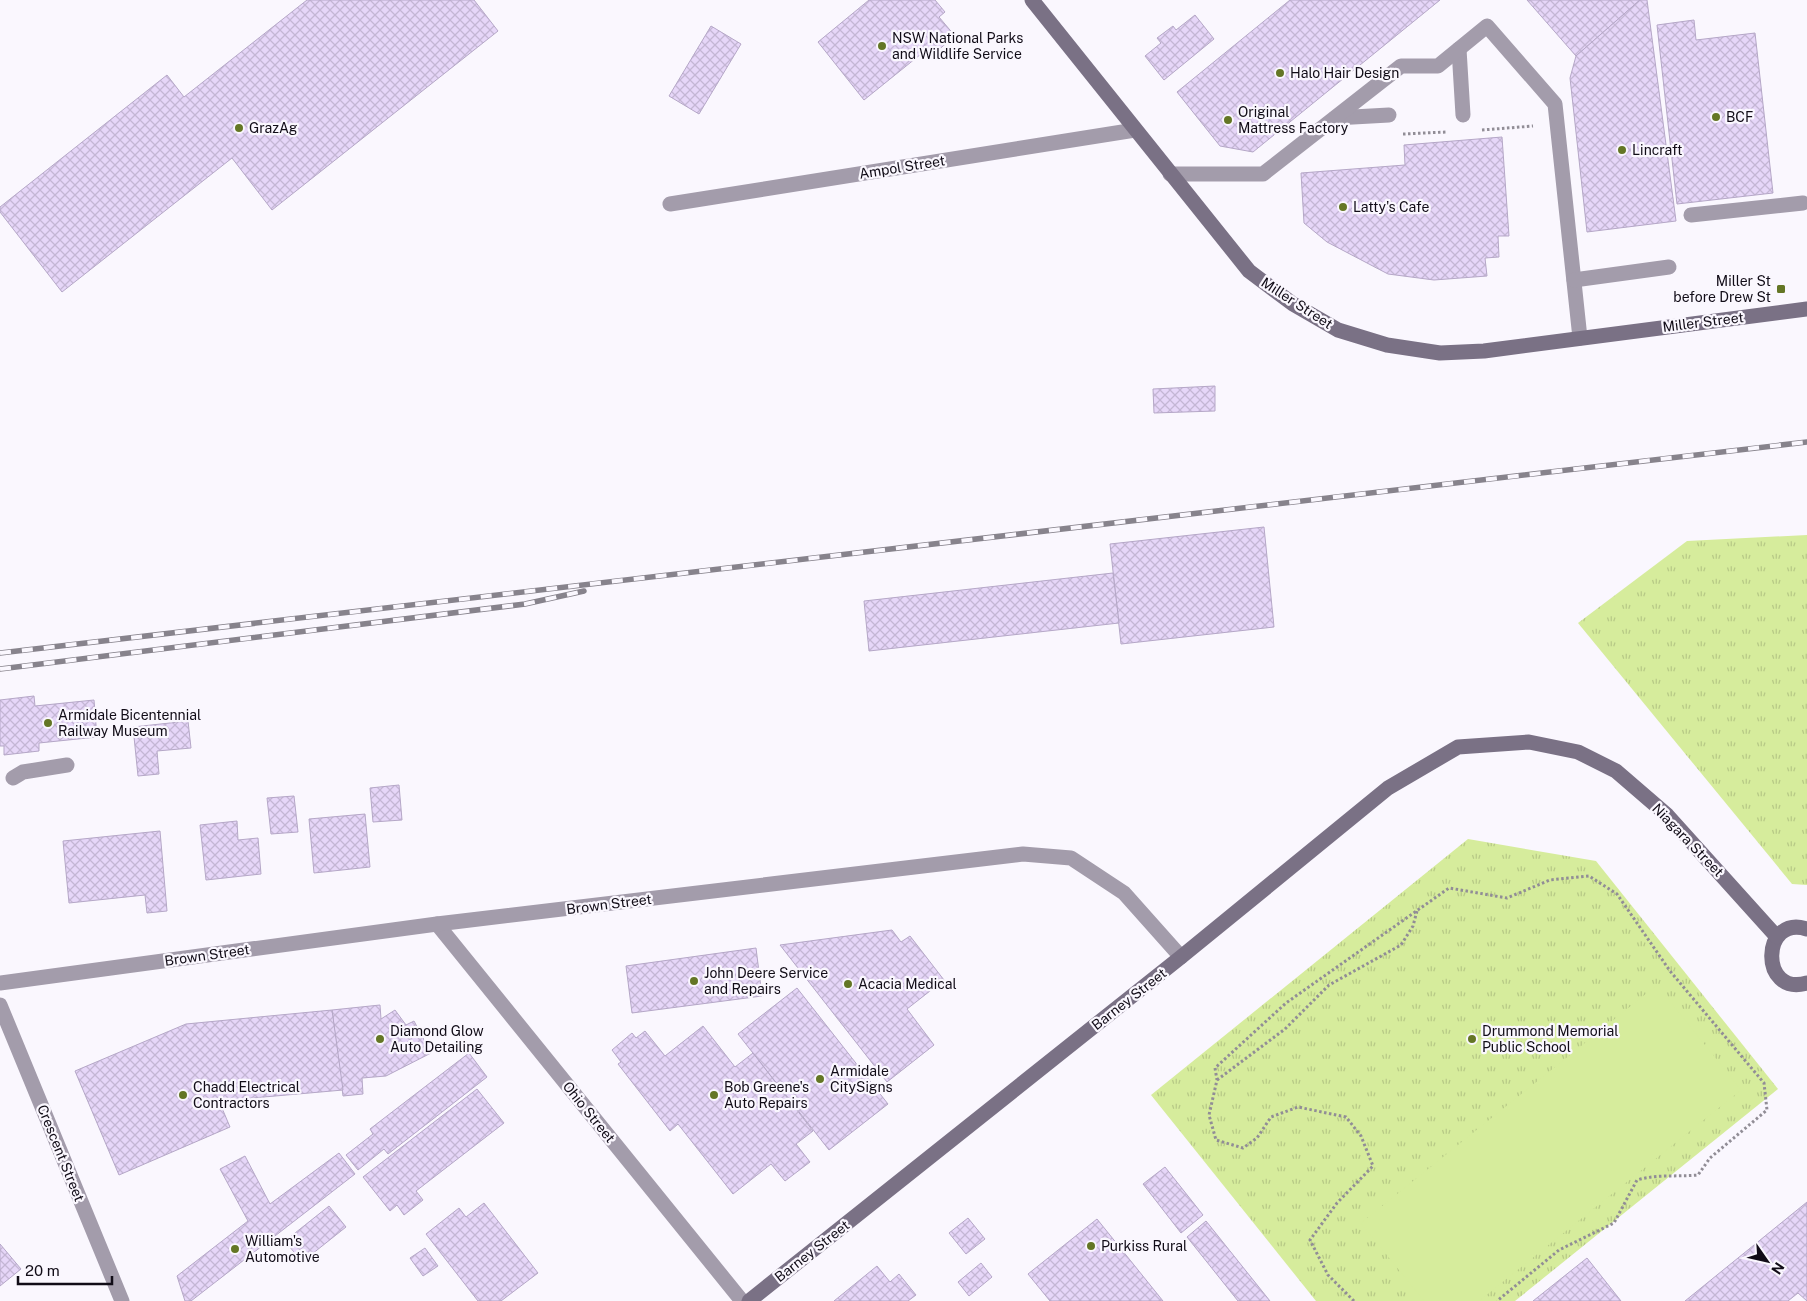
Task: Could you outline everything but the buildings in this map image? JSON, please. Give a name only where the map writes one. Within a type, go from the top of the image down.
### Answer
[{"type":"street","name":"Miller Street","points":[[1032,0],[1249,270],[1293,304],[1338,330],[1387,346],[1440,354],[1484,351],[1807,309]]},
{"type":"street","points":[[1170,174],[1263,174],[1401,66],[1438,66],[1487,26],[1555,104],[1580,338]]},
{"type":"street","points":[[1459,49],[1463,115]]},
{"type":"street","points":[[1335,118],[1389,115]]},
{"type":"street","name":"Ampol Street","points":[[670,204],[1135,130]]},
{"type":"street","points":[[1691,215],[1803,203]]},
{"type":"street","points":[[1574,280],[1669,267]]},
{"type":"street","name":"Niagara Street","points":[[1529,742],[1578,752],[1616,772],[1667,815],[1777,937]]},
{"type":"street","name":"Barney Street","points":[[749,1301],[1181,958],[1388,788],[1458,747],[1529,742]]},
{"type":"street","points":[[13,778],[23,772],[67,765]]},
{"type":"street","name":"Brown Street","points":[[0,983],[437,924],[1023,854],[1071,858],[1124,893],[1181,958]]},
{"type":"street","name":"Ohio Street","points":[[437,924],[742,1301]]},
{"type":"street","points":[[1807,929],[1801,927],[1788,929],[1777,937],[1772,947],[1770,958],[1773,969],[1781,978],[1791,983],[1807,983]]},
{"type":"street","name":"Crescent Street","points":[[0,1005],[122,1301]]},
{"type":"path","points":[[1502,128],[1513,128]]},
{"type":"path","points":[[1354,1301],[1328,1275],[1310,1240],[1337,1203],[1373,1166],[1361,1136],[1346,1116],[1298,1107],[1271,1117],[1257,1138],[1243,1148],[1216,1140],[1209,1115],[1217,1080],[1215,1068],[1286,1003],[1450,888],[1507,898],[1550,880],[1589,876],[1617,894],[1670,971],[1764,1083],[1767,1110],[1710,1158],[1698,1175],[1677,1178],[1652,1176],[1637,1180],[1614,1223],[1559,1250],[1497,1301]]},
{"type":"path","points":[[1217,1080],[1285,1029],[1329,985],[1401,945],[1414,926],[1417,910]]},
{"type":"green space","points":[[1807,535],[1807,885],[1792,884],[1578,623],[1687,541]]},
{"type":"green space","name":"Drummond Memorial Public School","points":[[1468,839],[1596,861],[1778,1089],[1515,1301],[1316,1301],[1151,1095]]},
{"type":"green space","points":[[1657,985],[1741,1090],[1479,1301],[1424,1301],[1361,1223]]},
{"type":"railway","points":[[0,653],[1807,442]]},
{"type":"railway","points":[[0,669],[525,604],[584,591]]},
{"type":"place","name":"NSW National Parks and Wildlife Service","points":[[882,46]]},
{"type":"place","name":"Halo Hair Design","points":[[1280,73]]},
{"type":"place","name":"BCF","points":[[1716,117]]},
{"type":"place","name":"Original Mattress Factory","points":[[1228,120]]},
{"type":"place","name":"GrazAg","points":[[239,128]]},
{"type":"place","name":"Lincraft","points":[[1622,150]]},
{"type":"place","name":"Latty's Cafe","points":[[1343,207]]},
{"type":"place","name":"Miller St before Drew St","points":[[1781,289]]},
{"type":"place","name":"Armidale Bicentennial Railway Museum","points":[[48,723]]},
{"type":"place","name":"John Deere Service and Repairs","points":[[694,981]]},
{"type":"place","name":"Acacia Medical","points":[[848,984]]},
{"type":"place","name":"Diamond Glow Auto Detailing","points":[[380,1039]]},
{"type":"place","name":"Drummond Memorial Public School","points":[[1472,1039]]},
{"type":"place","name":"Armidale CitySigns","points":[[820,1079]]},
{"type":"place","name":"Chadd Electrical Contractors","points":[[183,1095]]},
{"type":"place","name":"Bob Greene's Auto Repairs","points":[[714,1095]]},
{"type":"place","name":"Purkiss Rural","points":[[1091,1246]]},
{"type":"place","name":"William's Automotive","points":[[235,1249]]}]
